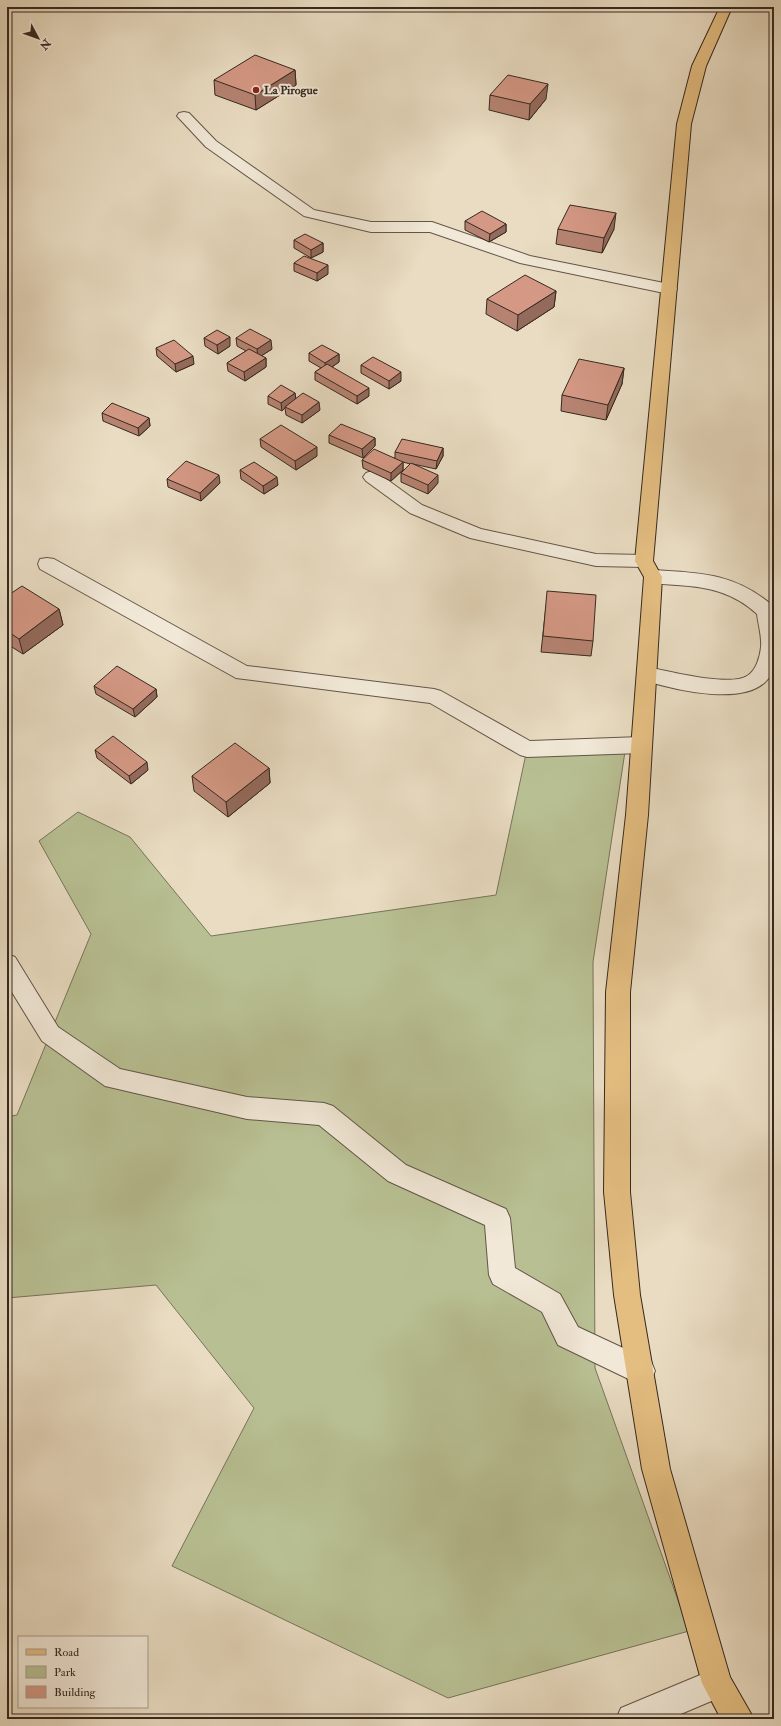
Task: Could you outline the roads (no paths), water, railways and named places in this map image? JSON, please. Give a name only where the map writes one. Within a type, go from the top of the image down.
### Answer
[{"type":"main road","points":[[726,7],[699,66],[684,124],[669,290],[648,569],[647,674],[637,815],[618,992],[617,1185],[627,1295],[656,1469],[717,1683],[738,1719]]},
{"type":"street","points":[[184,116],[211,144],[309,213],[372,227],[432,227],[526,260],[669,290]]},
{"type":"street","points":[[372,477],[416,509],[477,534],[732,588],[746,595],[766,610],[771,645],[768,664],[754,681],[742,686],[705,686],[647,674]]},
{"type":"street","points":[[47,564],[243,673],[434,696],[527,749],[641,745]]},
{"type":"street","points":[[7,964],[50,1034],[114,1078],[247,1108],[324,1114],[397,1174],[497,1218],[502,1275],[551,1303],[568,1336],[640,1370]]},
{"type":"street","points":[[632,1719],[717,1683]]},
{"type":"place","name":"La Pirogue","points":[[256,90]]}]
